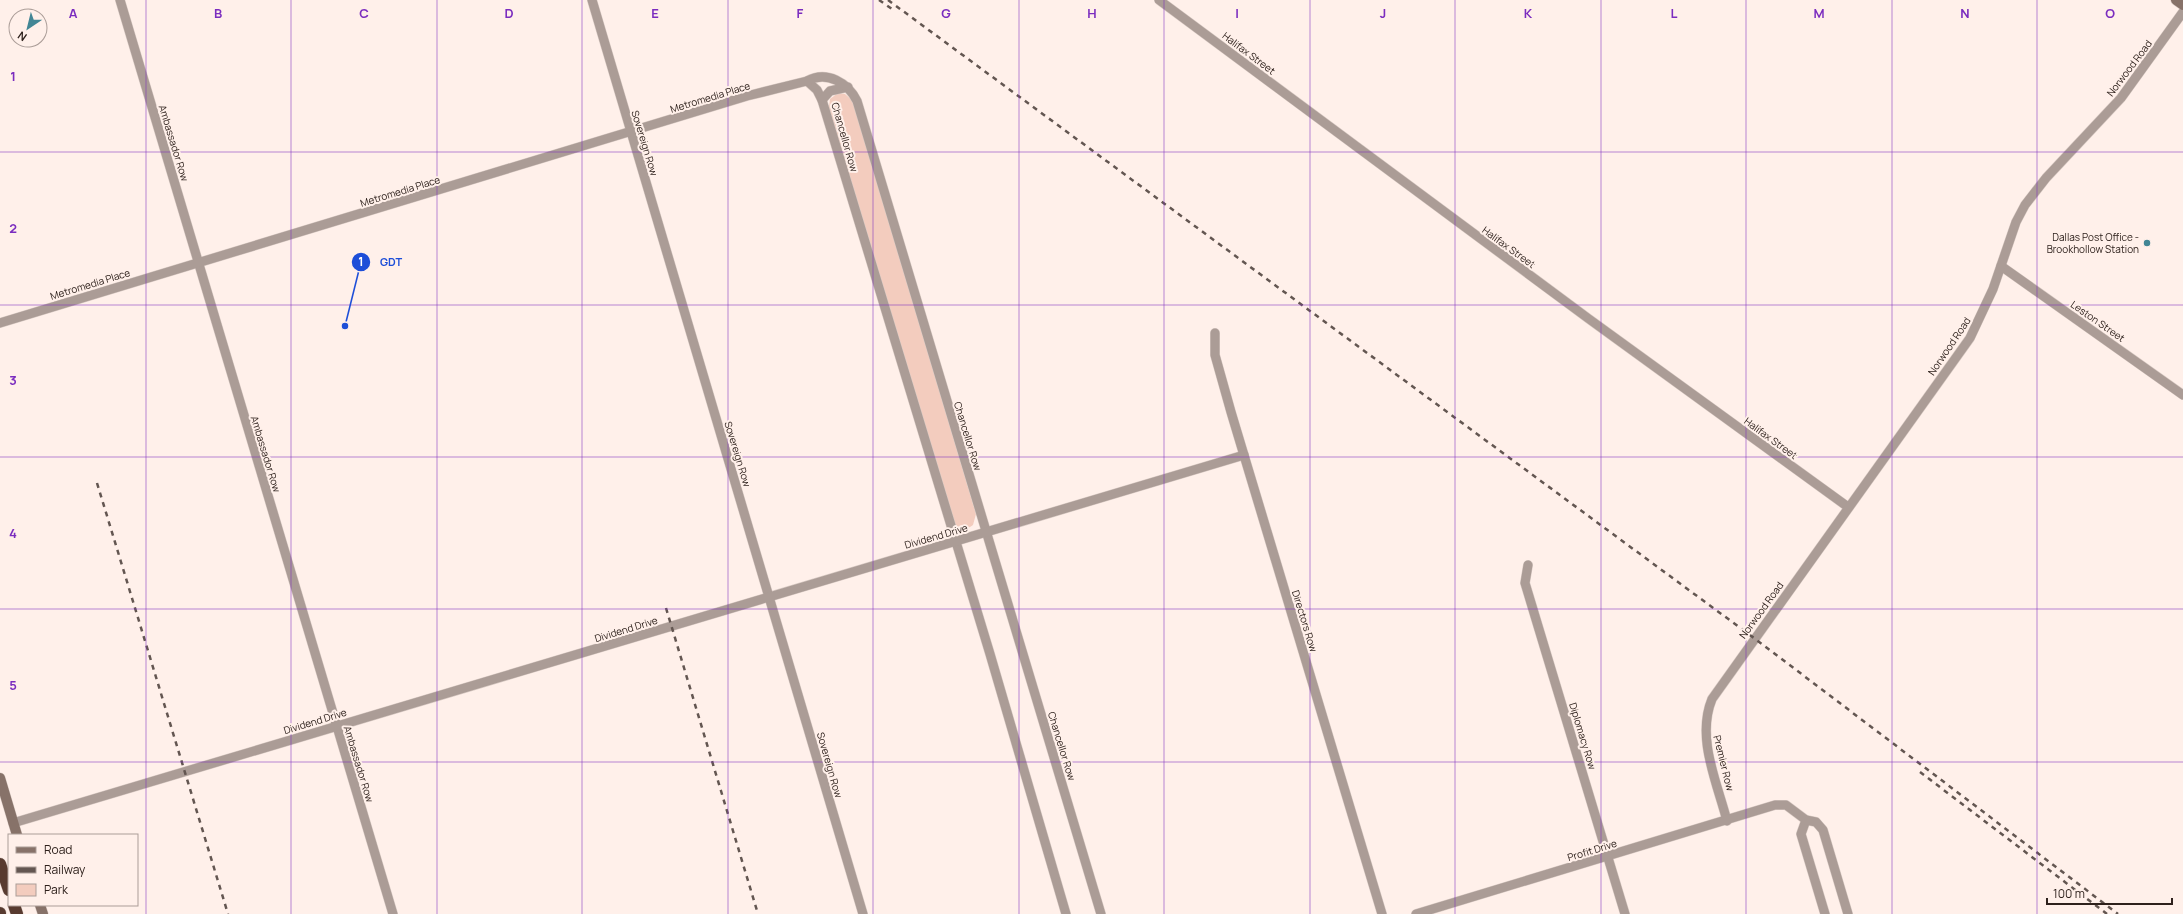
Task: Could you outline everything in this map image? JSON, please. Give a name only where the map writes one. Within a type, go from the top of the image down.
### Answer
[{"type":"highway","points":[[0,864],[8,887]]},
{"type":"main road","points":[[2176,0],[2183,5]]},
{"type":"main road","points":[[0,778],[17,834]]},
{"type":"street","name":"Ambassador Row","points":[[120,0],[393,914]]},
{"type":"street","name":"Sovereign Row","points":[[592,0],[863,914]]},
{"type":"street","name":"Halifax Street","points":[[1160,0],[1589,319],[1848,507]]},
{"type":"street","name":"Norwood Road","points":[[1746,649],[1970,338],[1983,313],[2016,222],[2025,205],[2046,178],[2122,98],[2183,12]]},
{"type":"street","points":[[807,82],[814,78],[826,77],[838,81],[848,88]]},
{"type":"street","name":"Metromedia Place","points":[[0,323],[747,96],[807,82]]},
{"type":"street","name":"Chancellor Row","points":[[807,82],[817,90],[822,100],[1066,914]]},
{"type":"street","points":[[822,100],[830,91],[848,88]]},
{"type":"street","name":"Chancellor Row","points":[[848,88],[857,101],[1101,914]]},
{"type":"street","name":"Leston Street","points":[[2001,266],[2183,395]]},
{"type":"street","name":"Directors Row","points":[[1215,333],[1215,355],[1382,914]]},
{"type":"street","name":"Dividend Drive","points":[[14,823],[336,726],[609,647],[769,596],[986,533],[1244,455]]},
{"type":"street","name":"Diplomacy Row","points":[[1528,564],[1524,583],[1625,914]]},
{"type":"street","name":"Premier Row","points":[[1727,820],[1706,741],[1705,720],[1712,699],[1746,649]]},
{"type":"street","name":"Profit Drive","points":[[1416,914],[1608,857],[1775,805],[1786,805],[1806,820]]},
{"type":"street","points":[[1825,914],[1801,834],[1806,820],[1816,822],[1823,830],[1848,914]]},
{"type":"green space","points":[[838,93],[845,94],[853,101],[976,514],[973,525],[968,528],[964,529],[954,524],[829,108],[830,99]]},
{"type":"railway","points":[[879,0],[892,9]]},
{"type":"railway","points":[[888,0],[1754,638],[2118,914]]},
{"type":"railway","points":[[97,483],[228,914]]},
{"type":"railway","points":[[666,608],[758,914]]},
{"type":"railway","points":[[1920,772],[2107,914]]},
{"type":"place","name":"Dallas Post Office - Brookhollow Station","points":[[2147,243]]},
{"type":"place","name":"GDT","points":[[345,326]]}]
